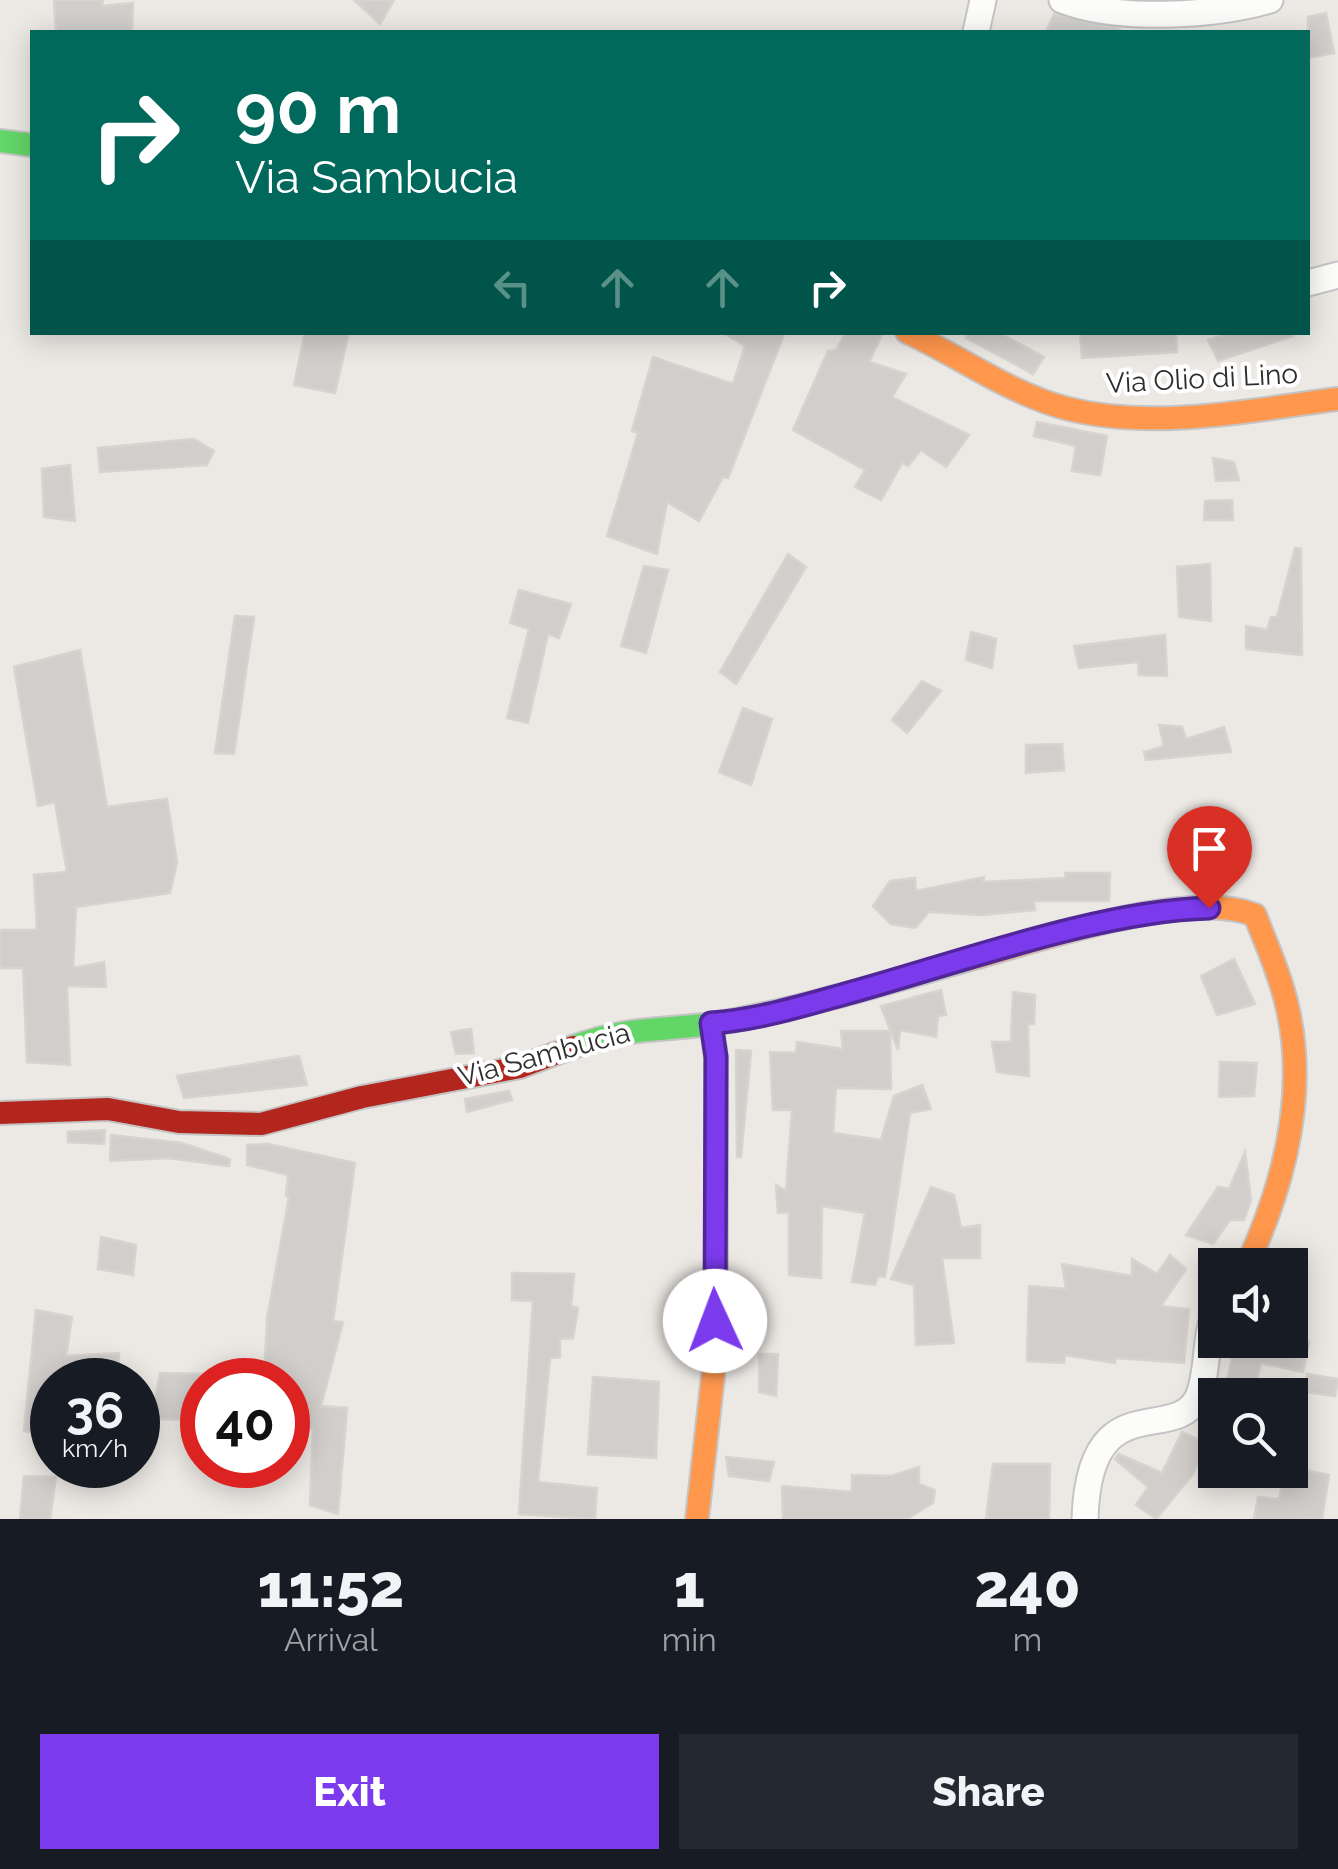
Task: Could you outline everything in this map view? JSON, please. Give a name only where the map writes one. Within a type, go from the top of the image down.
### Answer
[{"type":"street","points":[[976,30],[983,0]]},
{"type":"street","points":[[1062,0],[1138,13],[1236,10],[1270,0]]},
{"type":"street","points":[[0,141],[30,145]]},
{"type":"street","points":[[1310,282],[1338,275]]},
{"type":"street","name":"Via Olio di Lino","points":[[914,335],[1032,397],[1080,412],[1127,417],[1338,399]]},
{"type":"street","name":"Via Sambucia","points":[[0,1113],[108,1109],[179,1122],[261,1124],[362,1097],[520,1067],[607,1034],[650,1026],[711,1023],[800,1006],[1062,934],[1183,908],[1235,907],[1255,915],[1290,1015],[1293,1054],[1291,1120],[1280,1170],[1253,1248]]},
{"type":"street","points":[[697,1519],[716,1348],[716,1057],[711,1023]]},
{"type":"street","points":[[1085,1519],[1087,1478],[1098,1453],[1122,1426],[1184,1412],[1198,1398],[1206,1358]]},
{"type":"building","points":[[54,0],[103,0],[102,6],[133,3],[132,30],[56,30]]},
{"type":"building","points":[[354,0],[394,0],[380,24]]},
{"type":"building","points":[[1326,13],[1334,53],[1310,58],[1308,17]]},
{"type":"building","points":[[1054,14],[1120,30],[1047,30]]},
{"type":"building","points":[[304,335],[348,335],[335,393],[294,385]]},
{"type":"building","points":[[727,335],[784,335],[728,478],[723,477],[699,521],[667,502],[657,554],[607,536],[638,433],[632,431],[653,357],[733,384],[745,346]]},
{"type":"building","points":[[844,335],[882,335],[869,362],[906,374],[892,397],[969,435],[946,467],[921,450],[908,466],[902,463],[881,500],[855,487],[865,470],[793,430],[828,351],[836,350]]},
{"type":"building","points":[[1004,335],[1044,357],[1033,374],[966,338]]},
{"type":"building","points":[[1080,335],[1176,335],[1177,352],[1082,358]]},
{"type":"building","points":[[1224,335],[1293,335],[1218,361],[1208,340]]},
{"type":"building","points":[[1037,422],[1107,436],[1100,475],[1072,471],[1076,446],[1034,436]]},
{"type":"building","points":[[194,439],[214,451],[207,465],[100,472],[98,448]]},
{"type":"building","points":[[1213,458],[1234,462],[1239,480],[1216,481]]},
{"type":"building","points":[[70,465],[75,521],[44,517],[42,469]]},
{"type":"building","points":[[1232,500],[1233,520],[1204,520],[1205,501]]},
{"type":"building","points":[[1295,548],[1301,549],[1302,655],[1246,649],[1246,626],[1267,630],[1271,617],[1277,617]]},
{"type":"building","points":[[788,554],[806,567],[736,684],[720,672]]},
{"type":"building","points":[[1210,564],[1211,621],[1179,617],[1177,567]]},
{"type":"building","points":[[644,566],[668,570],[646,653],[621,646]]},
{"type":"building","points":[[519,590],[571,604],[559,638],[548,634],[528,723],[507,718],[529,629],[510,623]]},
{"type":"building","points":[[235,616],[254,617],[234,754],[215,753]]},
{"type":"building","points":[[971,632],[996,639],[992,668],[966,660]]},
{"type":"building","points":[[1165,635],[1167,676],[1139,675],[1138,662],[1079,668],[1074,646]]},
{"type":"building","points":[[80,650],[107,807],[167,799],[177,862],[170,893],[76,907],[73,968],[104,962],[106,987],[67,986],[70,1065],[27,1062],[23,968],[0,968],[0,930],[37,930],[34,875],[67,872],[55,802],[38,806],[14,667]]},
{"type":"building","points":[[922,681],[941,691],[907,733],[892,720]]},
{"type":"building","points":[[743,708],[772,719],[751,785],[719,772]]},
{"type":"building","points":[[1159,725],[1182,727],[1186,739],[1224,727],[1231,752],[1146,760],[1144,752],[1164,746]]},
{"type":"building","points":[[1062,744],[1064,770],[1026,773],[1026,745]]},
{"type":"building","points":[[1065,873],[1110,873],[1109,901],[1034,901],[1035,910],[982,915],[929,912],[915,928],[891,924],[873,906],[890,881],[915,878],[916,891],[984,877],[983,882],[1066,878]]},
{"type":"building","points":[[1234,959],[1255,1004],[1217,1015],[1201,976]]},
{"type":"building","points":[[941,990],[946,1015],[938,1016],[936,1037],[900,1030],[898,1050],[881,1006]]},
{"type":"building","points":[[1013,992],[1035,995],[1034,1024],[1028,1024],[1029,1076],[997,1072],[992,1042],[1011,1042]]},
{"type":"building","points":[[471,1029],[474,1053],[456,1054],[451,1032]]},
{"type":"building","points":[[841,1031],[890,1031],[891,1089],[836,1088],[833,1133],[881,1140],[894,1096],[922,1085],[931,1109],[910,1113],[885,1277],[878,1276],[875,1285],[852,1282],[865,1213],[822,1206],[821,1278],[789,1275],[789,1212],[778,1213],[776,1185],[786,1191],[792,1110],[773,1110],[770,1052],[796,1053],[797,1042],[843,1049]]},
{"type":"building","points":[[736,1050],[751,1051],[741,1157],[737,1157]]},
{"type":"building","points":[[299,1056],[307,1085],[184,1098],[177,1076]]},
{"type":"building","points":[[1220,1062],[1257,1063],[1254,1096],[1219,1097]]},
{"type":"building","points":[[509,1091],[512,1100],[467,1112],[465,1099]]},
{"type":"building","points":[[105,1130],[104,1144],[68,1142],[68,1132]]},
{"type":"building","points":[[111,1135],[182,1143],[230,1159],[229,1166],[168,1158],[110,1161]]},
{"type":"building","points":[[268,1144],[355,1163],[333,1321],[343,1322],[321,1406],[347,1408],[338,1514],[310,1505],[310,1358],[265,1358],[267,1319],[289,1197],[288,1175],[247,1165],[247,1145]]},
{"type":"building","points":[[1245,1152],[1251,1200],[1244,1220],[1230,1220],[1213,1244],[1186,1235],[1218,1187],[1229,1189]]},
{"type":"building","points":[[931,1187],[954,1195],[961,1228],[980,1225],[980,1258],[942,1258],[954,1343],[916,1345],[914,1285],[891,1279]]},
{"type":"building","points":[[101,1237],[136,1245],[133,1275],[98,1269]]},
{"type":"building","points":[[1170,1255],[1186,1269],[1161,1306],[1189,1309],[1184,1363],[1115,1358],[1115,1363],[1065,1355],[1064,1363],[1027,1361],[1029,1286],[1066,1289],[1062,1264],[1132,1276],[1132,1259],[1157,1274]]},
{"type":"building","points":[[512,1273],[574,1274],[571,1306],[578,1308],[573,1338],[560,1339],[560,1357],[550,1358],[538,1482],[597,1488],[595,1519],[519,1514],[533,1301],[512,1300]]},
{"type":"building","points":[[36,1310],[72,1317],[66,1356],[119,1353],[119,1358],[31,1358]]},
{"type":"building","points":[[759,1354],[778,1354],[776,1396],[759,1392]]},
{"type":"building","points":[[1306,1358],[1303,1372],[1261,1363],[1257,1378],[1227,1378],[1232,1359]]},
{"type":"building","points":[[30,1370],[30,1432],[24,1431]]},
{"type":"building","points":[[160,1373],[180,1373],[180,1420],[160,1419]]},
{"type":"building","points":[[1307,1374],[1338,1379],[1335,1396],[1308,1392]]},
{"type":"building","points":[[593,1377],[659,1382],[656,1458],[588,1454]]},
{"type":"building","points":[[1182,1432],[1198,1439],[1198,1464],[1193,1474],[1156,1519],[1136,1505],[1148,1487],[1115,1459],[1119,1454],[1162,1473]]},
{"type":"building","points":[[726,1457],[774,1462],[769,1481],[729,1476]]},
{"type":"building","points":[[993,1464],[1050,1464],[1049,1519],[986,1519]]},
{"type":"building","points":[[919,1467],[919,1484],[935,1490],[933,1503],[907,1519],[783,1519],[782,1486],[852,1492],[852,1475],[892,1476]]},
{"type":"building","points":[[1308,1471],[1329,1475],[1322,1519],[1254,1519],[1258,1497],[1279,1499],[1281,1488],[1308,1488]]},
{"type":"building","points":[[24,1476],[30,1476],[30,1488],[54,1488],[50,1519],[20,1519]]},
{"type":"traffic: fast","points":[[0,141],[30,145]]},
{"type":"traffic: fast","points":[[573,1047],[615,1035],[760,1015],[967,960]]},
{"type":"traffic: slow","points":[[913,335],[1024,393],[1098,415],[1202,416],[1338,399]]},
{"type":"traffic: slow","points":[[967,960],[1154,912],[1227,908],[1255,915],[1285,998],[1295,1075],[1281,1173],[1254,1248]]},
{"type":"traffic: slow","points":[[697,1519],[716,1349],[716,1057],[711,1023]]},
{"type":"traffic: jam","points":[[0,1113],[108,1109],[179,1122],[261,1124],[362,1097],[520,1067],[573,1047]]},
{"type":"route","points":[[715,1321],[716,1057],[711,1023],[800,1006],[1062,934],[1183,908],[1209,908]]}]
